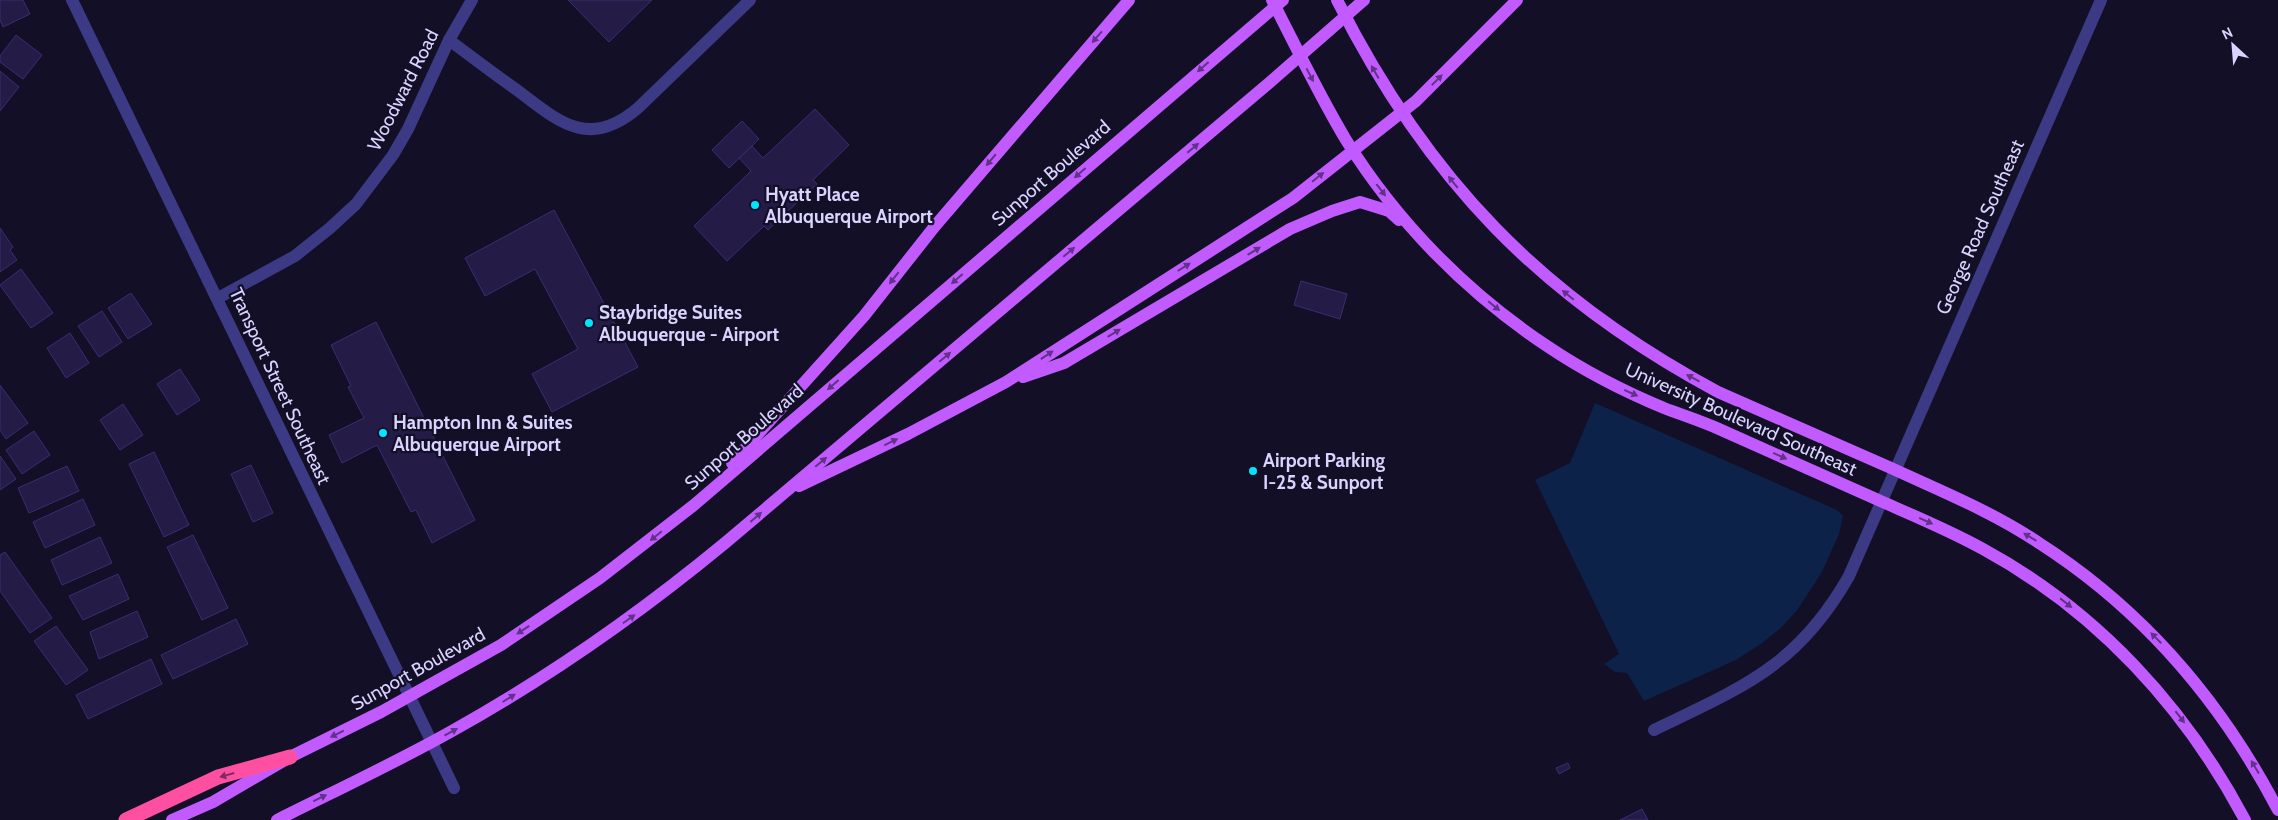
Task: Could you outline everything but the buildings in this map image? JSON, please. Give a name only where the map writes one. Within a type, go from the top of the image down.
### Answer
[{"type":"highway","points":[[126,820],[218,777],[290,757]]},
{"type":"main road","points":[[694,505],[864,316],[941,219],[1130,0]]},
{"type":"main road","name":"University Boulevard Southeast","points":[[1272,0],[1308,72],[1370,176],[1422,238],[1480,295],[1514,322],[1585,370],[1663,407],[1703,422],[1881,501],[1985,550],[2021,571],[2088,621],[2143,673],[2168,702],[2213,763],[2245,820]]},
{"type":"main road","name":"Sunport Boulevard","points":[[172,820],[213,802],[290,757],[443,679],[501,645],[600,578],[694,505],[1283,0]]},
{"type":"main road","name":"University Boulevard Southeast","points":[[1337,0],[1366,56],[1401,113],[1429,153],[1487,221],[1552,282],[1607,325],[1649,353],[1718,392],[1895,470],[2001,520],[2046,547],[2110,595],[2140,622],[2194,680],[2241,744],[2278,810]]},
{"type":"main road","points":[[277,820],[467,723],[542,678],[636,614],[681,580],[783,494],[1269,83],[1364,0]]},
{"type":"main road","points":[[783,494],[908,434],[1006,382],[1293,198],[1416,101],[1517,0]]},
{"type":"main road","points":[[1006,382],[1064,363],[1290,229],[1332,211],[1360,202],[1376,205],[1389,211],[1422,238]]},
{"type":"street","name":"Transport Street Southeast","points":[[72,0],[454,788]]},
{"type":"street","name":"Woodward Road","points":[[218,298],[296,256],[356,204],[396,149],[449,40],[472,0]]},
{"type":"street","points":[[449,40],[555,119],[577,128],[603,128],[628,117],[750,0]]},
{"type":"street","name":"George Road Southeast","points":[[1654,730],[1747,684],[1783,659],[1802,642],[1836,599],[1849,576],[2101,0]]},
{"type":"water","points":[[1595,403],[1837,510],[1843,516],[1839,534],[1822,572],[1798,609],[1781,628],[1736,660],[1644,701],[1627,673],[1615,672],[1604,664],[1619,654],[1535,480],[1570,463]]},
{"type":"place","name":"Hyatt Place Albuquerque Airport","points":[[755,205]]},
{"type":"place","name":"Staybridge Suites Albuquerque - Airport","points":[[589,323]]},
{"type":"place","name":"Hampton Inn & Suites Albuquerque Airport","points":[[383,433]]},
{"type":"place","name":"Airport Parking I-25 & Sunport","points":[[1253,471]]}]
